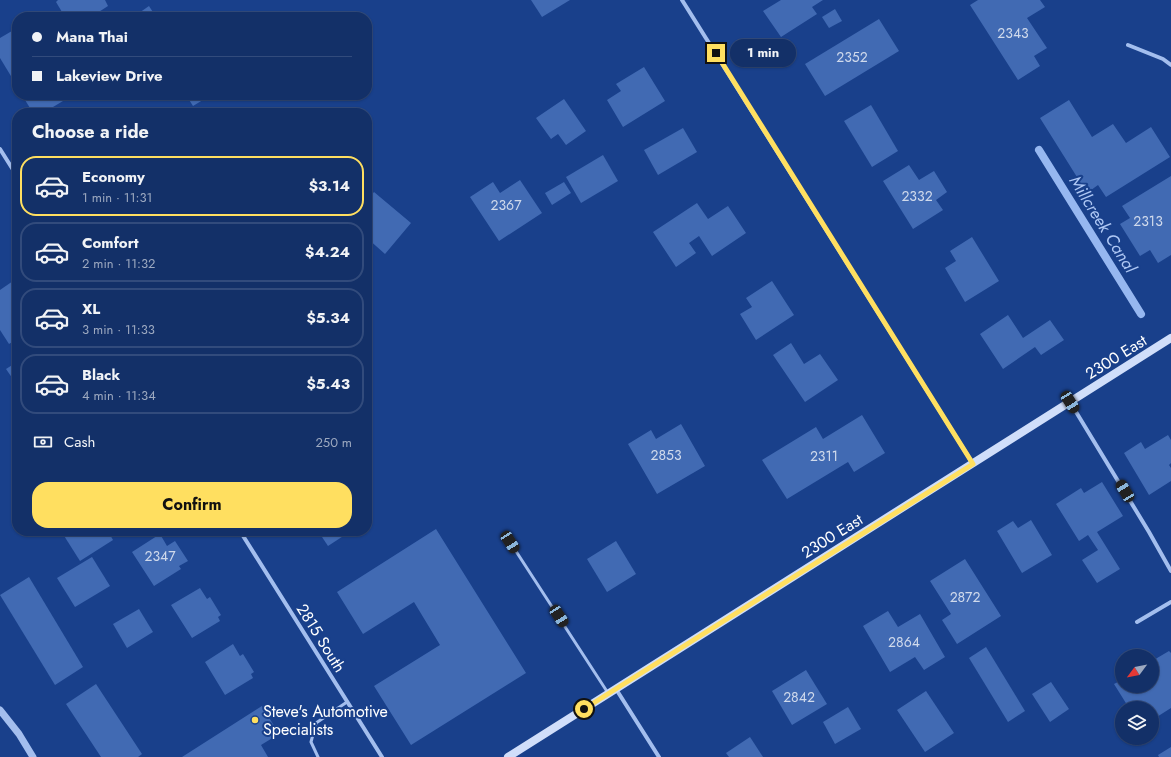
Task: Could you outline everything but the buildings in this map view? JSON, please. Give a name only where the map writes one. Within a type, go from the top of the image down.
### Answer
[{"type":"main road","name":"2300 East","points":[[508,757],[1171,338]]},
{"type":"street","points":[[682,0],[973,464]]},
{"type":"street","points":[[1128,45],[1163,59],[1171,65]]},
{"type":"street","points":[[0,149],[12,168]]},
{"type":"street","points":[[1070,402],[1171,571]]},
{"type":"street","name":"2815 South","points":[[243,536],[382,757]]},
{"type":"street","points":[[1137,622],[1171,602]]},
{"type":"street","points":[[612,691],[659,757]]},
{"type":"street","points":[[0,710],[33,757]]},
{"type":"lane","points":[[510,542],[612,691]]},
{"type":"lane","points":[[318,757],[311,742],[316,723],[347,702]]},
{"type":"waterway","name":"Millcreek Canal","points":[[1039,150],[1141,314]]},
{"type":"place","name":"Steve's Automotive Specialists","points":[[255,720]]},
{"type":"route","points":[[584,709],[973,464],[716,53]]}]
